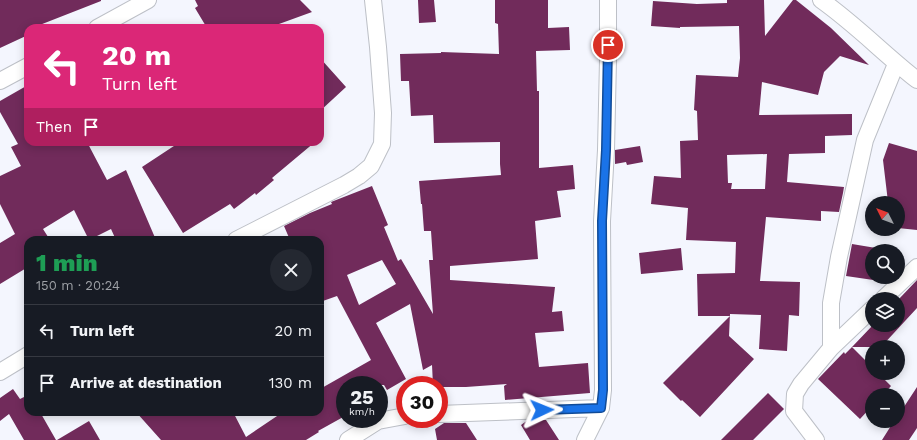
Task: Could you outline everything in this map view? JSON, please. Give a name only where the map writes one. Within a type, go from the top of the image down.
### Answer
[{"type":"street","points":[[104,24],[148,0]]},
{"type":"street","points":[[244,236],[344,185],[359,176],[371,166],[382,144],[383,131],[378,47],[373,0]]},
{"type":"street","points":[[585,440],[601,408],[603,390],[602,221],[606,150],[608,0]]},
{"type":"street","points":[[821,0],[838,12],[896,64],[917,80]]},
{"type":"street","points":[[831,348],[831,303],[839,257],[865,140],[896,64]]},
{"type":"street","points":[[0,81],[24,68]]},
{"type":"street","points":[[890,292],[917,267]]},
{"type":"street","points":[[816,440],[794,411],[795,394],[801,384],[831,348],[865,316]]},
{"type":"street","points":[[0,372],[24,357]]},
{"type":"street","points":[[448,414],[601,408]]},
{"type":"street","points":[[348,440],[378,421],[396,418]]},
{"type":"building","points":[[0,0],[101,0],[42,24],[24,24],[24,37],[0,48]]},
{"type":"building","points":[[195,0],[300,0],[312,12],[279,24],[205,24],[195,8],[198,6]]},
{"type":"building","points":[[418,0],[434,0],[436,22],[419,23]]},
{"type":"building","points":[[495,0],[548,0],[548,28],[569,27],[570,50],[536,51],[537,91],[539,91],[539,168],[573,165],[575,189],[557,191],[561,217],[535,221],[538,259],[450,266],[450,280],[555,287],[552,312],[562,311],[564,331],[535,333],[539,367],[588,363],[590,393],[505,400],[504,386],[507,384],[448,387],[448,376],[433,376],[432,365],[423,370],[410,304],[376,323],[404,376],[396,376],[396,385],[388,389],[388,376],[343,376],[371,360],[337,296],[324,301],[324,236],[288,236],[284,226],[332,204],[331,202],[372,186],[388,225],[384,227],[398,261],[401,259],[433,314],[429,260],[433,260],[431,231],[424,231],[419,181],[501,175],[500,142],[434,143],[433,115],[411,116],[409,81],[401,81],[400,54],[441,52],[499,54],[498,24],[495,23]],"holes":[[[382,260],[396,284],[359,305],[347,275]]]},
{"type":"building","points":[[727,0],[764,0],[765,36],[793,0],[796,0],[831,28],[869,65],[840,56],[824,72],[818,95],[762,82],[759,115],[852,114],[852,135],[825,136],[825,153],[789,154],[787,182],[844,187],[839,212],[821,211],[821,221],[766,217],[760,281],[800,282],[799,316],[789,315],[787,351],[759,349],[761,315],[730,314],[730,316],[698,316],[697,274],[735,273],[736,242],[686,240],[688,208],[651,204],[654,176],[681,178],[680,141],[698,140],[697,111],[694,110],[696,75],[738,77],[740,58],[739,26],[680,28],[651,26],[653,1],[697,4],[727,3]],"holes":[[[767,154],[765,189],[731,189],[732,183],[728,183],[727,155]]]},
{"type":"building","points":[[324,62],[346,87],[324,107]]},
{"type":"building","points":[[24,87],[24,146],[89,146],[107,180],[126,170],[154,236],[114,236],[111,229],[97,236],[87,236],[74,210],[43,229],[47,236],[24,236],[24,269],[0,284],[0,243],[15,234],[0,204],[0,176],[21,166],[11,147],[18,144],[0,112],[0,101]]},
{"type":"building","points":[[889,143],[917,151],[917,230],[905,229],[905,196],[887,196],[883,160]]},
{"type":"building","points":[[174,146],[310,146],[272,178],[274,180],[256,195],[255,193],[234,209],[230,204],[183,233],[142,167]]},
{"type":"building","points":[[640,146],[643,162],[627,165],[626,162],[615,164],[615,150]]},
{"type":"building","points":[[852,244],[865,246],[865,279],[846,276]]},
{"type":"building","points":[[681,248],[683,270],[641,274],[639,253]]},
{"type":"building","points":[[917,280],[917,308],[905,321],[905,293]]},
{"type":"building","points":[[730,316],[729,336],[754,359],[700,417],[663,383]]},
{"type":"building","points":[[866,332],[895,332],[887,340],[865,340],[865,347],[852,347]]},
{"type":"building","points":[[852,347],[865,360],[865,380],[885,380],[891,386],[889,388],[865,388],[865,414],[860,419],[818,379],[844,352],[845,354]]},
{"type":"building","points":[[336,380],[336,421],[306,440],[161,440],[140,416],[235,416],[246,437],[277,416],[324,416],[324,387]]},
{"type":"building","points":[[917,387],[917,428],[909,440],[882,440],[890,428],[905,428],[905,405]]},
{"type":"building","points":[[13,389],[20,399],[24,397],[24,416],[42,416],[56,440],[24,440],[9,414],[0,421],[0,398]]},
{"type":"building","points":[[768,393],[784,409],[753,440],[721,440]]},
{"type":"building","points":[[528,420],[546,420],[559,440],[530,440],[521,425]]},
{"type":"building","points":[[89,421],[100,440],[57,440]]},
{"type":"building","points":[[448,423],[466,423],[477,440],[437,440],[435,429],[448,428]]},
{"type":"route","points":[[542,410],[601,408],[603,390],[602,221],[606,150],[608,45]]}]
